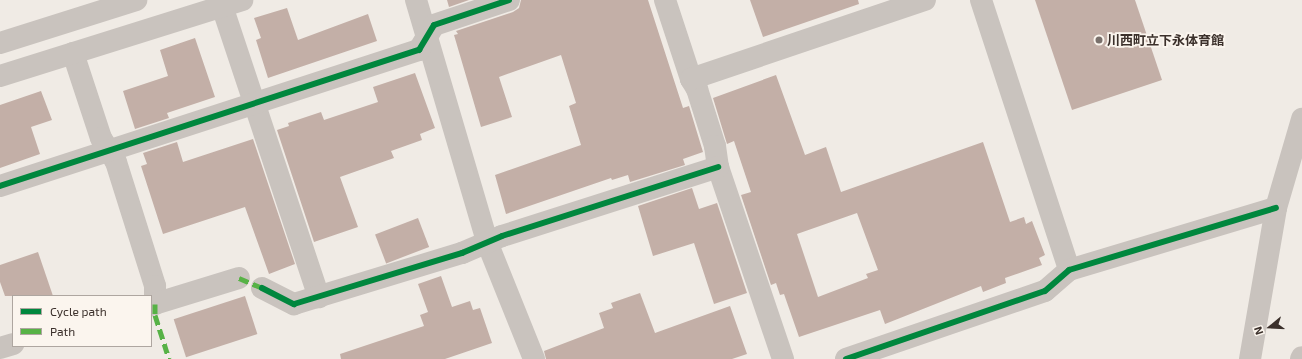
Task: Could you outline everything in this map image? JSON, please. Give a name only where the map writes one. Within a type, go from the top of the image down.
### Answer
[{"type":"street","points":[[0,43],[136,0]]},
{"type":"street","points":[[416,0],[426,38],[488,242],[534,359]]},
{"type":"street","points":[[0,186],[419,50],[434,25],[510,0]]},
{"type":"street","points":[[665,0],[691,79],[697,88],[715,146],[718,167],[783,359]]},
{"type":"street","points":[[691,79],[925,0]]},
{"type":"street","points":[[981,0],[1070,270]]},
{"type":"street","points":[[0,76],[232,3],[254,103],[319,297]]},
{"type":"street","points":[[73,53],[101,138],[116,162],[155,286],[153,304],[239,278]]},
{"type":"street","points":[[1250,359],[1276,208],[1302,120]]},
{"type":"street","points":[[262,288],[294,304],[462,253],[488,242],[718,167]]},
{"type":"street","points":[[846,359],[1044,291],[1070,270],[1276,208]]},
{"type":"street","points":[[0,348],[12,344]]},
{"type":"building","points":[[447,0],[469,0],[449,7]]},
{"type":"building","points":[[521,0],[648,0],[683,108],[689,106],[703,152],[683,159],[685,165],[630,182],[628,175],[612,180],[611,178],[506,214],[495,175],[581,145],[569,106],[576,103],[561,55],[499,77],[512,117],[481,127],[454,35],[458,34],[456,31],[513,12],[519,8]]},
{"type":"building","points":[[750,0],[858,0],[859,4],[763,37]]},
{"type":"building","name":"川西町立下永体育館","points":[[1035,0],[1135,0],[1162,80],[1072,110]]},
{"type":"building","points":[[287,8],[298,40],[368,14],[377,41],[268,78],[256,40],[261,38],[254,18]]},
{"type":"building","points":[[195,38],[215,97],[167,113],[169,118],[135,129],[123,91],[168,76],[160,50]]},
{"type":"building","points":[[415,73],[435,128],[420,134],[422,140],[391,151],[394,158],[340,177],[358,227],[314,242],[277,130],[289,126],[288,123],[321,112],[324,120],[378,102],[373,87]]},
{"type":"building","points":[[776,75],[805,155],[826,147],[841,192],[983,142],[1010,222],[1024,217],[1026,224],[1032,221],[1045,255],[1039,258],[1042,265],[1005,278],[1006,283],[983,292],[981,286],[885,324],[880,310],[799,337],[784,294],[780,295],[776,283],[771,285],[741,195],[751,192],[734,141],[727,144],[713,98]],"holes":[[[857,213],[878,270],[866,274],[868,278],[818,297],[797,234]]]},
{"type":"building","points":[[41,91],[52,120],[31,127],[40,154],[0,168],[0,105]]},
{"type":"building","points":[[253,139],[295,264],[269,274],[245,207],[163,234],[141,166],[147,164],[143,153],[177,142],[183,162]]},
{"type":"building","points":[[692,188],[699,209],[717,203],[747,293],[714,304],[694,243],[653,256],[638,206]]},
{"type":"building","points":[[418,218],[429,247],[386,263],[375,234]]},
{"type":"building","points":[[38,252],[53,295],[5,296],[0,282],[0,265]]},
{"type":"building","points":[[441,276],[452,307],[470,301],[473,310],[480,308],[492,343],[445,359],[341,359],[340,354],[424,326],[420,315],[428,312],[418,284]]},
{"type":"building","points":[[640,293],[655,333],[730,306],[747,354],[732,359],[546,359],[544,351],[604,328],[599,313],[613,308],[611,303]]},
{"type":"building","points":[[245,296],[257,334],[186,357],[174,319]]},
{"type":"marked path","points":[[239,278],[262,288]]},
{"type":"marked path","points":[[155,304],[155,315],[169,359]]},
{"type":"cycle path","points":[[0,186],[419,50],[434,25],[509,0]]},
{"type":"cycle path","points":[[262,288],[294,304],[462,253],[502,236],[718,167]]},
{"type":"cycle path","points":[[846,359],[1045,291],[1069,270],[1276,208]]},
{"type":"place","name":"川西町立下永体育館","points":[[1099,40]]}]
